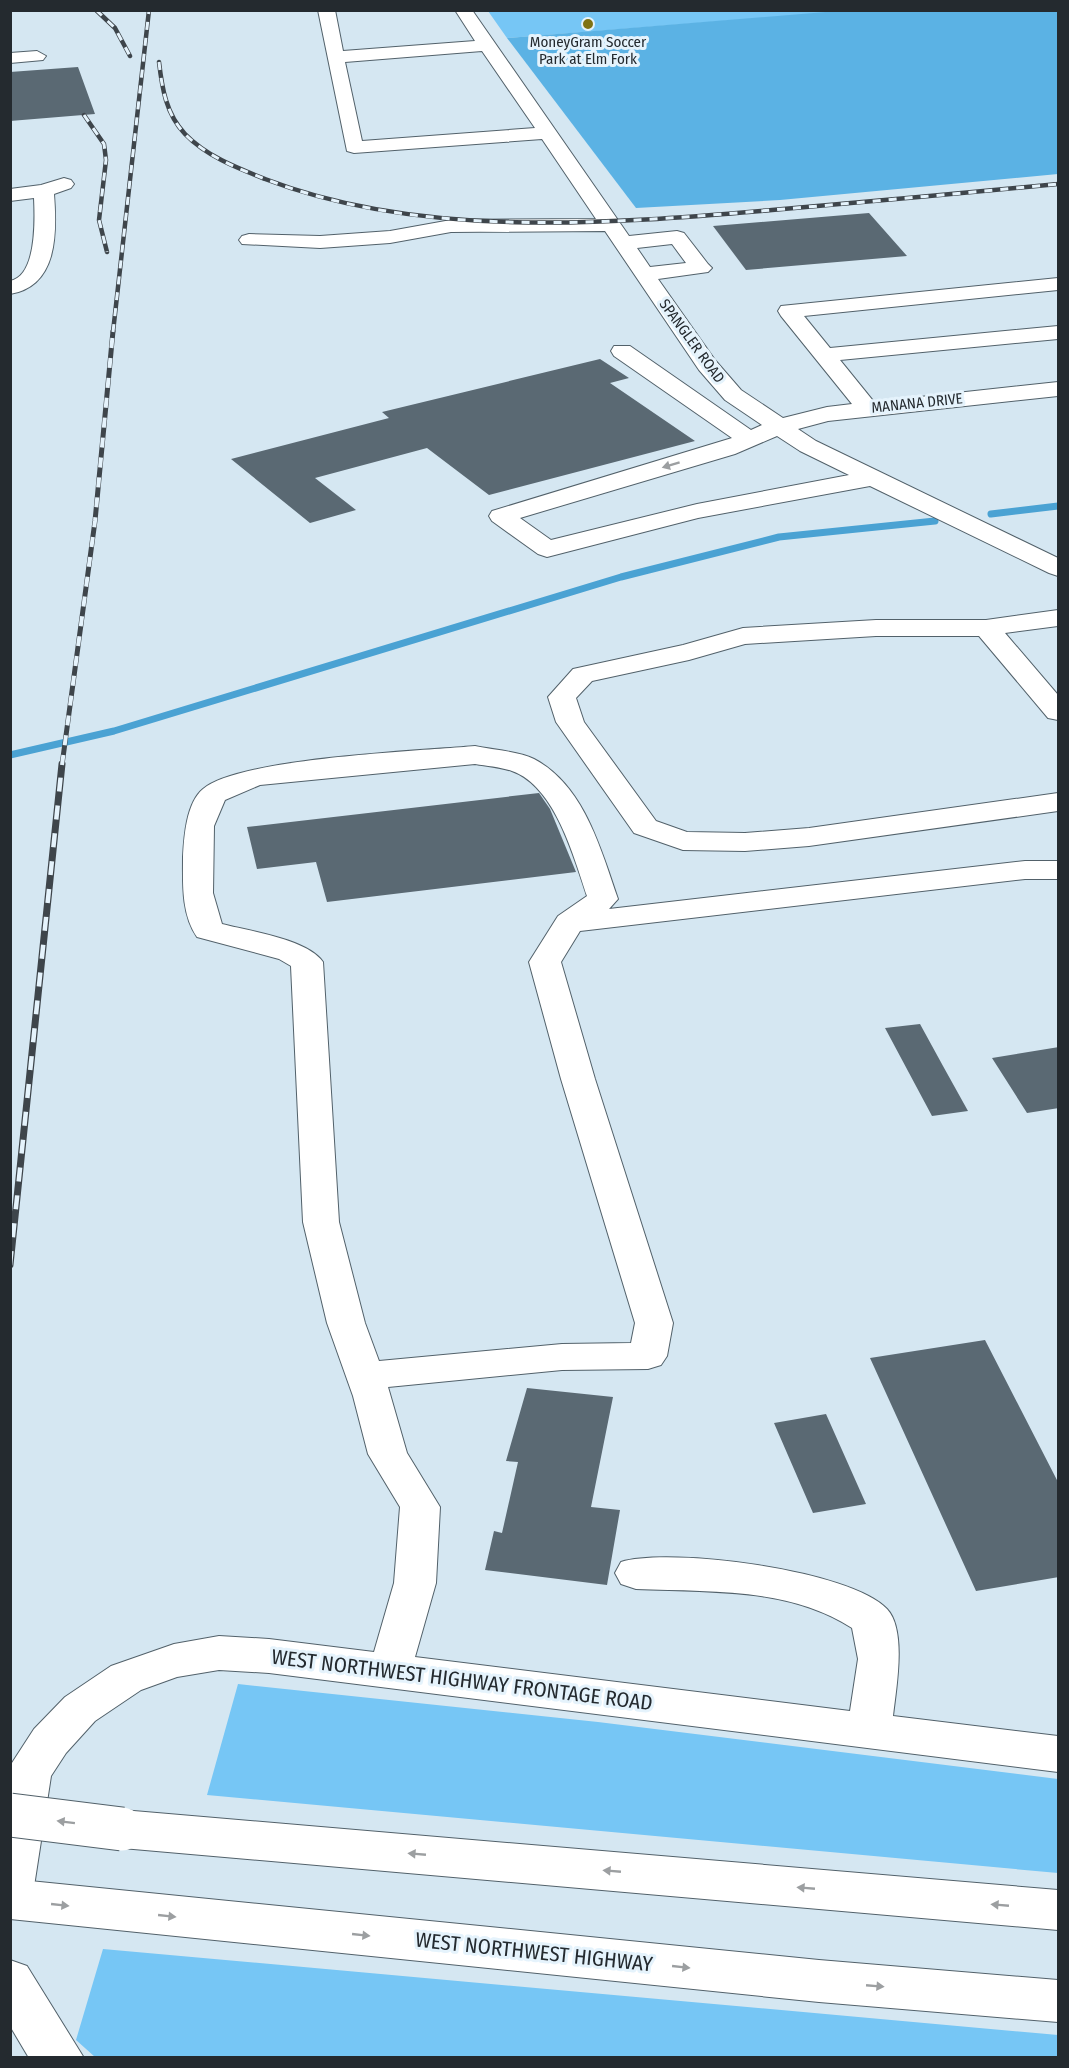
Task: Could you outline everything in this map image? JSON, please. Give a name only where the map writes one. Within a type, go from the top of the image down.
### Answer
[{"type":"street","points":[[326,10],[354,147],[547,133]]},
{"type":"street","name":"SPANGLER ROAD","points":[[463,10],[706,365],[733,395],[808,446],[872,478],[1054,561]]},
{"type":"street","points":[[335,57],[486,45]]},
{"type":"street","points":[[10,58],[37,56]]},
{"type":"street","points":[[10,195],[54,188],[36,270],[24,285],[10,288]]},
{"type":"street","points":[[249,240],[321,242],[379,238],[451,226],[610,225]]},
{"type":"street","points":[[621,243],[677,237],[702,268],[644,274]]},
{"type":"street","points":[[867,408],[789,311],[1059,284]]},
{"type":"street","points":[[825,356],[1059,332]]},
{"type":"street","points":[[622,351],[654,373],[738,444]]},
{"type":"street","points":[[654,373],[706,365]]},
{"type":"street","name":"MANANA DRIVE","points":[[872,478],[697,511],[547,549],[501,516],[738,444],[778,427],[827,414],[1059,389]]},
{"type":"street","points":[[1059,618],[986,628],[876,628],[743,636],[689,652],[583,675],[562,697],[570,722],[645,827],[683,841],[745,842],[809,837],[1059,802]]},
{"type":"street","points":[[986,628],[1059,712]]},
{"type":"street","points":[[365,1376],[562,1357],[648,1356],[654,1323],[578,1078],[545,962],[569,923],[603,899],[582,837],[549,781],[522,764],[475,755],[396,761],[254,777],[213,795],[199,826],[198,893],[208,930],[290,952],[307,962],[321,1222],[346,1323],[365,1376],[388,1454],[420,1507],[416,1583],[390,1671]]},
{"type":"street","points":[[569,923],[1025,870],[1059,870]]},
{"type":"street","points":[[636,1573],[771,1583],[827,1594],[855,1606],[872,1620],[879,1659],[869,1730]]},
{"type":"street","name":"WEST NORTHWEST HIGHWAY FRONTAGE ROAD","points":[[10,1893],[29,1773],[50,1741],[80,1708],[126,1678],[174,1661],[219,1653],[269,1656],[1059,1754]]},
{"type":"street","points":[[10,1815],[122,1829],[1059,1910]]},
{"type":"street","name":"WEST NORTHWEST HIGHWAY","points":[[10,1899],[819,1981],[1059,2001]]},
{"type":"street","points":[[10,1982],[47,2044],[60,2058]]},
{"type":"shaded area","points":[[850,10],[1058,11],[1058,174],[780,200],[636,208],[507,38]]},
{"type":"shaded area","name":"MoneyGram Soccer Park at Elm Fork","points":[[488,11],[850,11],[507,38]]},
{"type":"shaded area","points":[[238,1684],[598,1722],[1058,1779],[1058,1873],[207,1795]]},
{"type":"shaded area","points":[[103,1949],[1058,2035],[1058,2057],[95,2057],[76,2040]]},
{"type":"building","points":[[78,67],[95,114],[10,121],[10,72]]},
{"type":"building","points":[[869,213],[907,256],[746,270],[713,226]]},
{"type":"building","points":[[600,359],[629,378],[610,383],[695,441],[489,495],[427,448],[315,478],[356,510],[310,523],[231,459],[389,418],[382,412]]},
{"type":"building","points":[[539,793],[550,809],[576,872],[327,902],[316,862],[257,869],[247,827]]},
{"type":"building","points":[[920,1024],[968,1111],[932,1116],[885,1028]]},
{"type":"building","points":[[1059,1047],[1059,1108],[1027,1113],[992,1058]]},
{"type":"building","points":[[985,1340],[1059,1484],[1059,1577],[976,1591],[870,1358]]},
{"type":"building","points":[[527,1388],[613,1397],[591,1507],[620,1510],[607,1585],[485,1570],[494,1531],[502,1533],[518,1462],[506,1461]]},
{"type":"building","points":[[826,1414],[866,1504],[813,1513],[774,1423]]},
{"type":"waterway","points":[[991,514],[1058,506]]},
{"type":"waterway","points":[[10,755],[114,731],[621,577],[779,537],[935,521]]},
{"type":"railway","points":[[96,10],[115,28],[130,56]]},
{"type":"railway","points":[[113,332],[149,10]]},
{"type":"railway","points":[[159,62],[164,91],[173,118],[185,134],[202,149],[233,166],[265,179],[325,198],[387,211],[451,219],[516,222],[646,220],[1058,184]]},
{"type":"railway","points":[[84,115],[104,144],[106,160],[99,220],[107,252]]},
{"type":"railway","points":[[62,765],[95,521],[113,331]]},
{"type":"railway","points":[[10,1265],[62,764]]},
{"type":"place","name":"MoneyGram Soccer Park at Elm Fork","points":[[588,24]]}]
